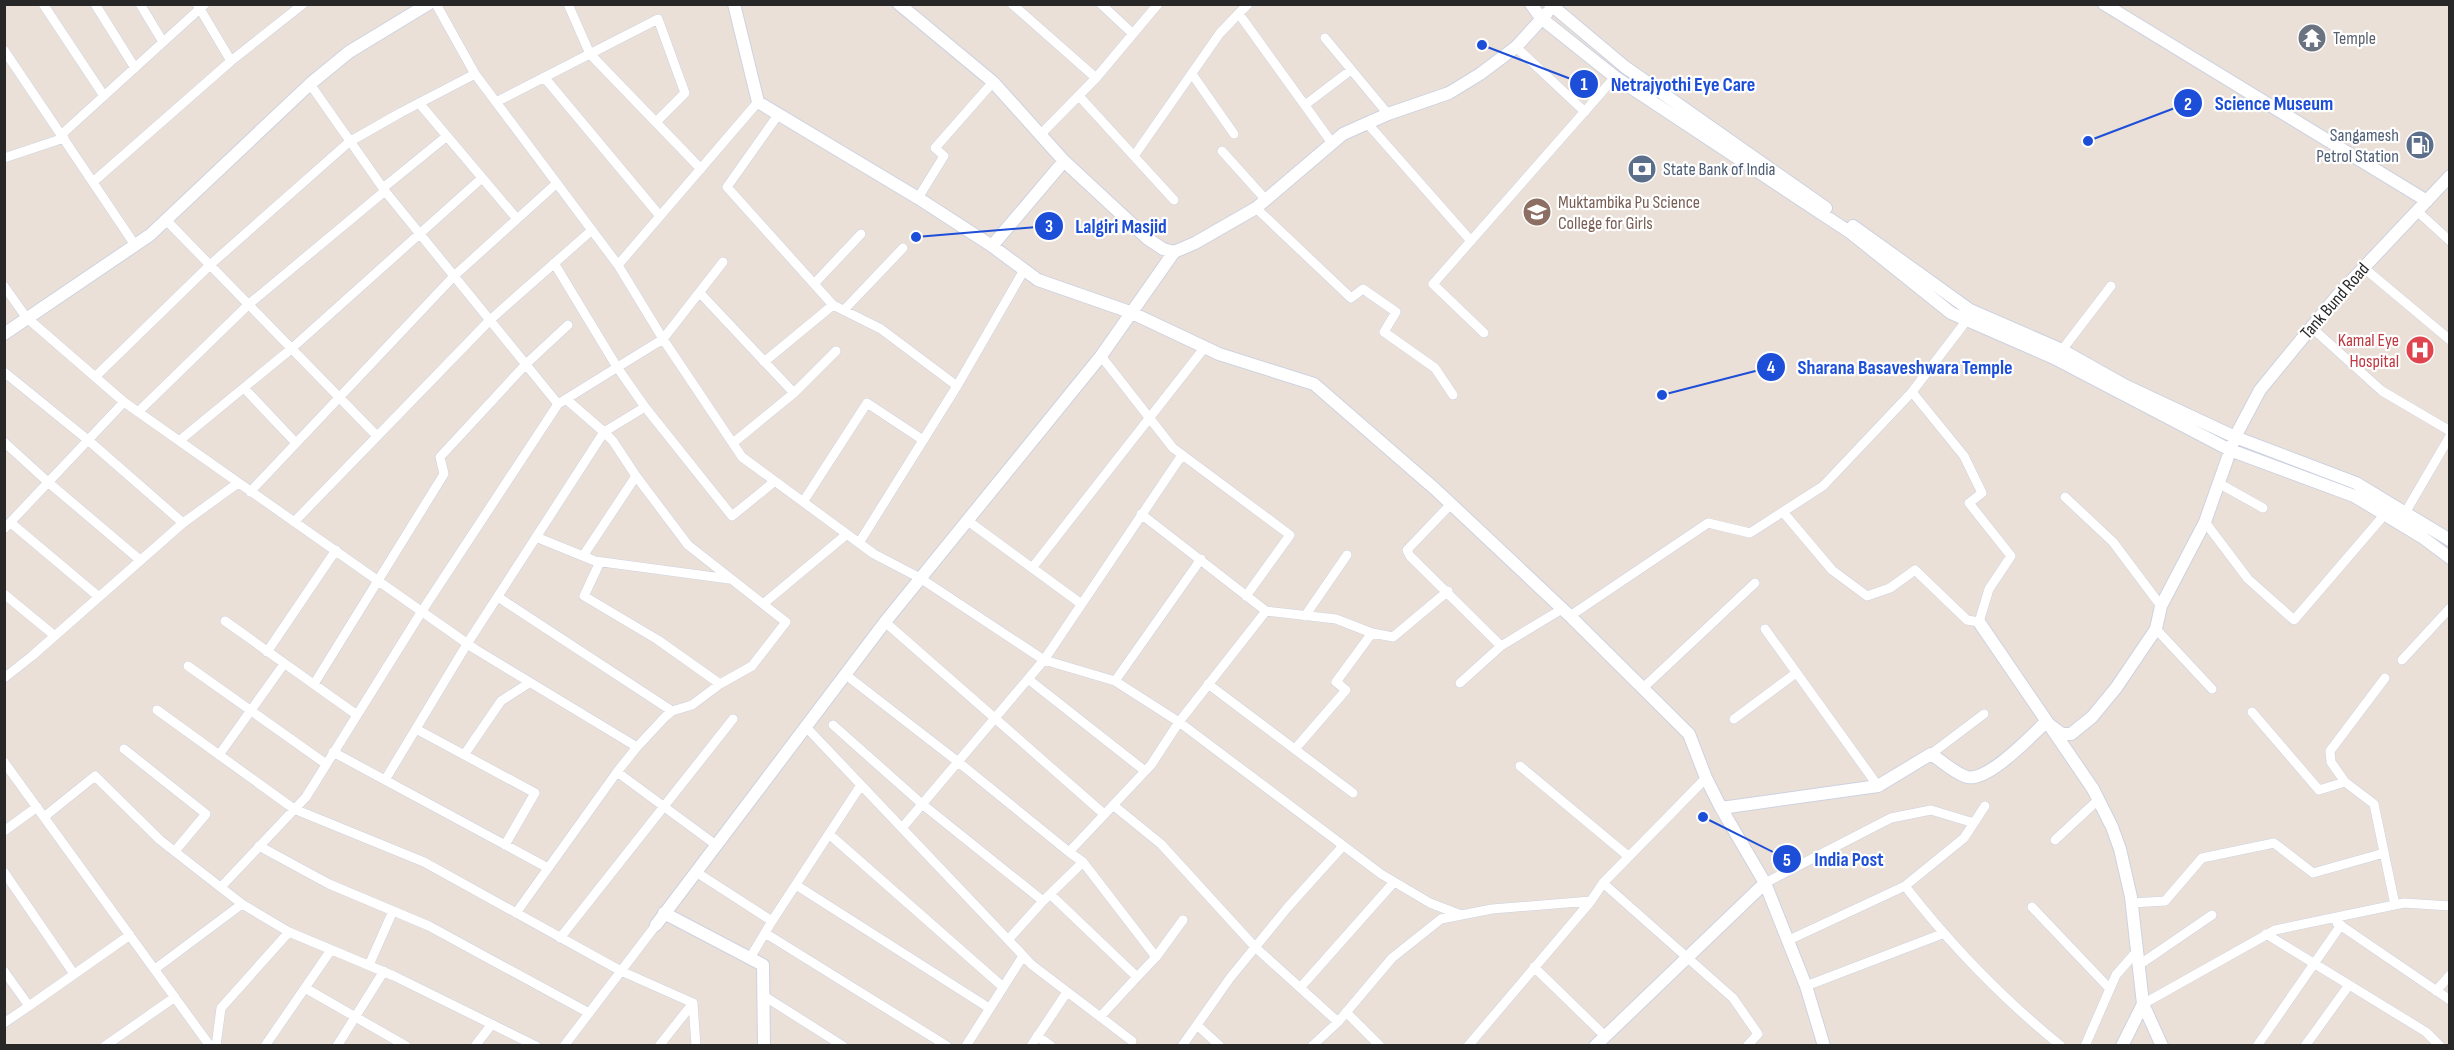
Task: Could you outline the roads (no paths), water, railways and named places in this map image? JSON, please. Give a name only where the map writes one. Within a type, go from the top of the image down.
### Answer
[{"type":"street","points":[[43,4],[104,96]]},
{"type":"street","points":[[95,4],[135,68]]},
{"type":"street","points":[[140,4],[163,42]]},
{"type":"street","points":[[93,182],[231,61],[303,4]]},
{"type":"street","points":[[4,334],[135,245],[166,220],[310,84],[349,52],[428,4]]},
{"type":"street","points":[[436,4],[474,74],[618,265],[663,339],[742,456],[874,554],[920,578],[1044,660],[1115,681],[1179,722],[1342,847],[1430,903],[1461,915]]},
{"type":"street","points":[[568,4],[590,54],[701,169]]},
{"type":"street","points":[[734,4],[758,102],[918,198],[992,246],[1038,280],[1130,312],[1219,354],[1314,384],[1451,504],[1566,612],[1689,734],[1706,778],[1721,808],[1765,882],[1806,986],[1824,1046]]},
{"type":"street","points":[[899,4],[993,81],[1064,161],[1148,239],[1163,249],[1174,252]]},
{"type":"street","points":[[1012,4],[1096,78]]},
{"type":"street","points":[[1101,4],[1133,34]]},
{"type":"street","points":[[1040,135],[1096,78],[1158,4]]},
{"type":"street","points":[[1134,156],[1220,33],[1248,4]]},
{"type":"street","points":[[1531,4],[1541,18],[1615,77],[1851,233],[1937,303],[2062,350],[2126,386],[2235,437],[2356,483],[2450,540]]},
{"type":"street","points":[[2104,4],[2427,201]]},
{"type":"street","points":[[4,158],[22,154],[62,137],[200,6],[231,61]]},
{"type":"street","points":[[564,1046],[885,622],[1101,356],[1174,252],[1195,243],[1261,204],[1343,134],[1388,114],[1449,93],[1480,74],[1516,46],[1553,6],[1624,67],[1883,246],[1955,301],[1970,316],[2230,450],[2332,486],[2385,514],[2450,558]]},
{"type":"street","points":[[1239,14],[1332,143]]},
{"type":"street","points":[[496,102],[658,19],[685,93],[657,121]]},
{"type":"street","points":[[1324,38],[1388,114]]},
{"type":"street","points":[[1516,46],[1585,112]]},
{"type":"street","points":[[4,50],[135,245]]},
{"type":"street","points":[[1305,105],[1351,70]]},
{"type":"street","points":[[95,377],[210,265],[350,142],[474,74]]},
{"type":"street","points":[[1192,74],[1234,134]]},
{"type":"street","points":[[544,77],[660,216]]},
{"type":"street","points":[[1484,333],[1433,284],[1615,77]]},
{"type":"street","points":[[918,198],[944,156],[935,148],[993,81]]},
{"type":"street","points":[[310,84],[384,189],[526,364],[562,402],[613,441],[636,476],[688,545],[786,622],[752,666],[720,684],[693,705],[672,711],[636,747],[516,913]]},
{"type":"street","points":[[1078,96],[1174,200]]},
{"type":"street","points":[[618,265],[758,102]]},
{"type":"street","points":[[419,103],[517,219]]},
{"type":"street","points":[[778,115],[727,187],[833,305],[882,328],[957,387]]},
{"type":"street","points":[[1367,123],[1471,241]]},
{"type":"street","points":[[138,412],[248,305],[447,136]]},
{"type":"street","points":[[1222,151],[1261,204],[1351,298],[1363,289],[1396,312],[1384,332],[1436,368],[1454,394]]},
{"type":"street","points":[[992,246],[1064,161]]},
{"type":"street","name":"Tank Bund Road","points":[[2156,629],[2161,606],[2205,522],[2235,437],[2260,390],[2311,327],[2450,176]]},
{"type":"street","points":[[179,441],[291,349],[482,178]]},
{"type":"street","points":[[250,492],[454,276],[557,183]]},
{"type":"street","points":[[2417,211],[2450,241]]},
{"type":"street","points":[[166,220],[377,436]]},
{"type":"street","points":[[294,522],[490,320],[592,230]]},
{"type":"street","points":[[814,284],[861,234]]},
{"type":"street","points":[[844,310],[903,248]]},
{"type":"street","points":[[221,887],[306,797],[422,610],[562,402],[663,339],[723,262]]},
{"type":"street","points":[[554,263],[617,368],[645,407],[732,516],[775,481]]},
{"type":"street","points":[[2364,268],[2450,340]]},
{"type":"street","points":[[859,543],[957,387],[1024,270]]},
{"type":"street","points":[[4,286],[26,317],[124,402],[422,610],[467,644],[636,747]]},
{"type":"street","points":[[2062,350],[2110,286]]},
{"type":"street","points":[[700,293],[794,393]]},
{"type":"street","points":[[764,362],[833,305]]},
{"type":"street","points":[[1460,683],[1501,646],[1566,612],[1708,523],[1750,533],[1823,486],[1912,392],[1970,316]]},
{"type":"street","points":[[314,684],[444,474],[440,457],[526,364],[568,325]]},
{"type":"street","points":[[2311,327],[2382,392],[2450,431]]},
{"type":"street","points":[[1032,568],[1205,347]]},
{"type":"street","points":[[733,443],[794,393],[836,351]]},
{"type":"street","points":[[1101,356],[1173,448],[1290,535],[1246,596]]},
{"type":"street","points":[[4,372],[88,440],[183,523]]},
{"type":"street","points":[[244,388],[297,442]]},
{"type":"street","points":[[1912,392],[1964,456],[1983,493],[1970,503],[2012,556],[1989,589],[1979,622]]},
{"type":"street","points":[[99,597],[8,526],[124,402]]},
{"type":"street","points":[[803,502],[867,403],[923,440]]},
{"type":"street","points":[[385,780],[467,644],[604,432],[645,407]]},
{"type":"street","points":[[2406,513],[2450,436]]},
{"type":"street","points":[[4,442],[141,560]]},
{"type":"street","points":[[902,828],[1044,660],[1080,603],[1182,455]]},
{"type":"street","points":[[583,556],[636,476]]},
{"type":"street","points":[[6,673],[55,636],[183,523],[238,483]]},
{"type":"street","points":[[2220,484],[2263,508]]},
{"type":"street","points":[[2066,497],[2113,542],[2161,606]]},
{"type":"street","points":[[1451,504],[1407,550],[1410,556],[1448,591],[1501,646]]},
{"type":"street","points":[[1783,512],[1832,570],[1867,596],[1890,588],[1915,570],[1967,620],[1979,622],[2098,800],[2120,849],[2132,903],[2143,1004],[2162,1046]]},
{"type":"street","points":[[1141,514],[1266,611],[1336,619],[1372,633],[1393,637],[1448,591]]},
{"type":"street","points":[[2205,522],[2248,579],[2294,620],[2385,514]]},
{"type":"street","points":[[968,521],[1080,603]]},
{"type":"street","points":[[763,604],[847,534]]},
{"type":"street","points":[[536,537],[600,562],[731,579]]},
{"type":"street","points":[[267,652],[336,550]]},
{"type":"street","points":[[1305,616],[1347,555]]},
{"type":"street","points":[[1115,681],[1201,559]]},
{"type":"street","points":[[600,562],[584,596],[658,640],[720,684]]},
{"type":"street","points":[[1643,688],[1755,583]]},
{"type":"street","points":[[4,594],[55,636]]},
{"type":"street","points":[[498,597],[672,711]]},
{"type":"street","points":[[2402,660],[2450,608]]},
{"type":"street","points":[[1069,852],[1145,771],[1179,722],[1266,611]]},
{"type":"street","points":[[225,621],[357,715]]},
{"type":"street","points":[[885,622],[1104,814]]},
{"type":"street","points":[[1765,629],[1878,786]]},
{"type":"street","points":[[2046,722],[2062,735],[2071,734],[2081,727],[2116,688],[2156,629],[2212,688]]},
{"type":"street","points":[[1295,749],[1346,690],[1336,682],[1372,633]]},
{"type":"street","points":[[219,755],[284,664]]},
{"type":"street","points":[[188,666],[326,764]]},
{"type":"street","points":[[1734,719],[1796,673]]},
{"type":"street","points":[[846,675],[1083,862],[1156,957]]},
{"type":"street","points":[[2385,678],[2330,751],[2331,762],[2345,782],[2374,804],[2395,905]]},
{"type":"street","points":[[1028,679],[1145,771]]},
{"type":"street","points":[[464,755],[501,701],[529,683]]},
{"type":"street","points":[[1208,684],[1353,793]]},
{"type":"street","points":[[157,710],[294,809],[424,862],[621,971],[693,1003]]},
{"type":"street","points":[[2252,712],[2319,790],[2345,782]]},
{"type":"street","points":[[1721,808],[1878,786],[1931,754],[1984,714]]},
{"type":"street","points":[[560,938],[733,719]]},
{"type":"street","points":[[1931,754],[1965,777],[1975,778],[1998,764],[2046,722]]},
{"type":"street","points":[[834,725],[922,804],[1042,902]]},
{"type":"street","points":[[806,727],[1032,966],[1132,1041]]},
{"type":"street","points":[[416,729],[535,793],[505,844]]},
{"type":"street","points":[[124,749],[206,814],[175,851]]},
{"type":"street","points":[[333,752],[548,868]]},
{"type":"street","points":[[4,762],[210,1046]]},
{"type":"street","points":[[1520,766],[1628,856]]},
{"type":"street","points":[[617,772],[716,845]]},
{"type":"street","points":[[44,817],[95,776],[160,840],[242,904],[289,932],[384,971],[536,1046]]},
{"type":"street","points":[[1468,1046],[1591,901],[1603,883],[1706,778]]},
{"type":"street","points":[[750,958],[861,785]]},
{"type":"street","points":[[2055,840],[2098,800]]},
{"type":"street","points":[[1113,805],[1161,844],[1255,947],[1338,1022]]},
{"type":"street","points":[[1789,940],[1905,886],[1964,838],[1985,806]]},
{"type":"street","points":[[4,831],[37,807]]},
{"type":"street","points":[[1594,1046],[1765,882],[1891,818],[1931,810],[1974,823]]},
{"type":"street","points":[[830,834],[1003,987]]},
{"type":"street","points":[[2132,903],[2165,901],[2202,858],[2274,843],[2313,873],[2384,853]]},
{"type":"street","points":[[259,846],[329,884],[429,926],[589,1013]]},
{"type":"street","points":[[1182,1046],[1255,947],[1342,847]]},
{"type":"street","points":[[1008,940],[1042,902],[1083,862]]},
{"type":"street","points":[[4,872],[74,974]]},
{"type":"street","points":[[696,872],[772,921]]},
{"type":"street","points":[[1300,988],[1394,882]]},
{"type":"street","points":[[1603,883],[1732,998],[1758,1034],[1747,1046]]},
{"type":"street","points":[[796,885],[989,1008]]},
{"type":"street","points":[[1905,886],[1942,934],[2008,999],[2061,1046]]},
{"type":"street","points":[[1050,894],[1137,977]]},
{"type":"street","points":[[1312,1046],[1338,1022],[1392,958],[1441,919],[1492,909],[1591,901]]},
{"type":"street","points":[[2122,1046],[2143,1004],[2275,930],[2404,903],[2450,906]]},
{"type":"street","points":[[155,969],[242,904]]},
{"type":"street","points":[[2032,907],[2110,989]]},
{"type":"street","points":[[369,965],[393,911]]},
{"type":"street","points":[[664,914],[764,965],[764,1046]]},
{"type":"street","points":[[2139,965],[2212,915]]},
{"type":"street","points":[[2330,918],[2450,1000]]},
{"type":"street","points":[[1100,1017],[1156,957],[1183,920]]},
{"type":"street","points":[[2257,1046],[2316,965],[2341,925]]},
{"type":"street","points":[[216,1046],[221,1008],[289,932]]},
{"type":"street","points":[[765,933],[947,1046]]},
{"type":"street","points":[[1806,986],[1942,934]]},
{"type":"street","points":[[2266,934],[2427,1032],[2434,1043]]},
{"type":"street","points":[[4,1023],[130,935]]},
{"type":"street","points":[[265,1046],[331,950]]},
{"type":"street","points":[[2085,1046],[2116,975],[2137,951]]},
{"type":"street","points":[[966,1046],[1023,956]]},
{"type":"street","points":[[1534,967],[1605,1036]]},
{"type":"street","points":[[4,971],[29,1006]]},
{"type":"street","points":[[337,1046],[384,971]]},
{"type":"street","points":[[2436,991],[2450,975]]},
{"type":"street","points":[[2305,1046],[2349,985]]},
{"type":"street","points":[[304,988],[356,1015],[406,1046]]},
{"type":"street","points":[[1031,1046],[1067,992]]},
{"type":"street","points":[[764,996],[843,1046]]},
{"type":"street","points":[[105,1046],[175,997]]},
{"type":"street","points":[[659,1046],[693,1003]]},
{"type":"street","points":[[693,1003],[696,1046]]},
{"type":"street","points":[[1346,1012],[1380,1046]]},
{"type":"street","points":[[475,1046],[492,1024]]},
{"type":"street","points":[[1197,1025],[1220,1046]]},
{"type":"street","points":[[1037,1036],[1051,1046]]},
{"type":"place","name":"Temple","points":[[2312,38]]},
{"type":"place","name":"Netrajyothi Eye Care","points":[[1482,45]]},
{"type":"place","name":"Science Museum","points":[[2088,141]]},
{"type":"place","name":"Sangamesh Petrol Station","points":[[2420,145]]},
{"type":"place","name":"State Bank of India","points":[[1642,169]]},
{"type":"place","name":"Muktambika Pu Science College for Girls","points":[[1537,212]]},
{"type":"place","name":"Lalgiri Masjid","points":[[916,237]]},
{"type":"place","name":"Kamal Eye Hospital","points":[[2420,350]]},
{"type":"place","name":"Sharana Basaveshwara Temple","points":[[1662,395]]},
{"type":"place","name":"India Post","points":[[1703,817]]}]
